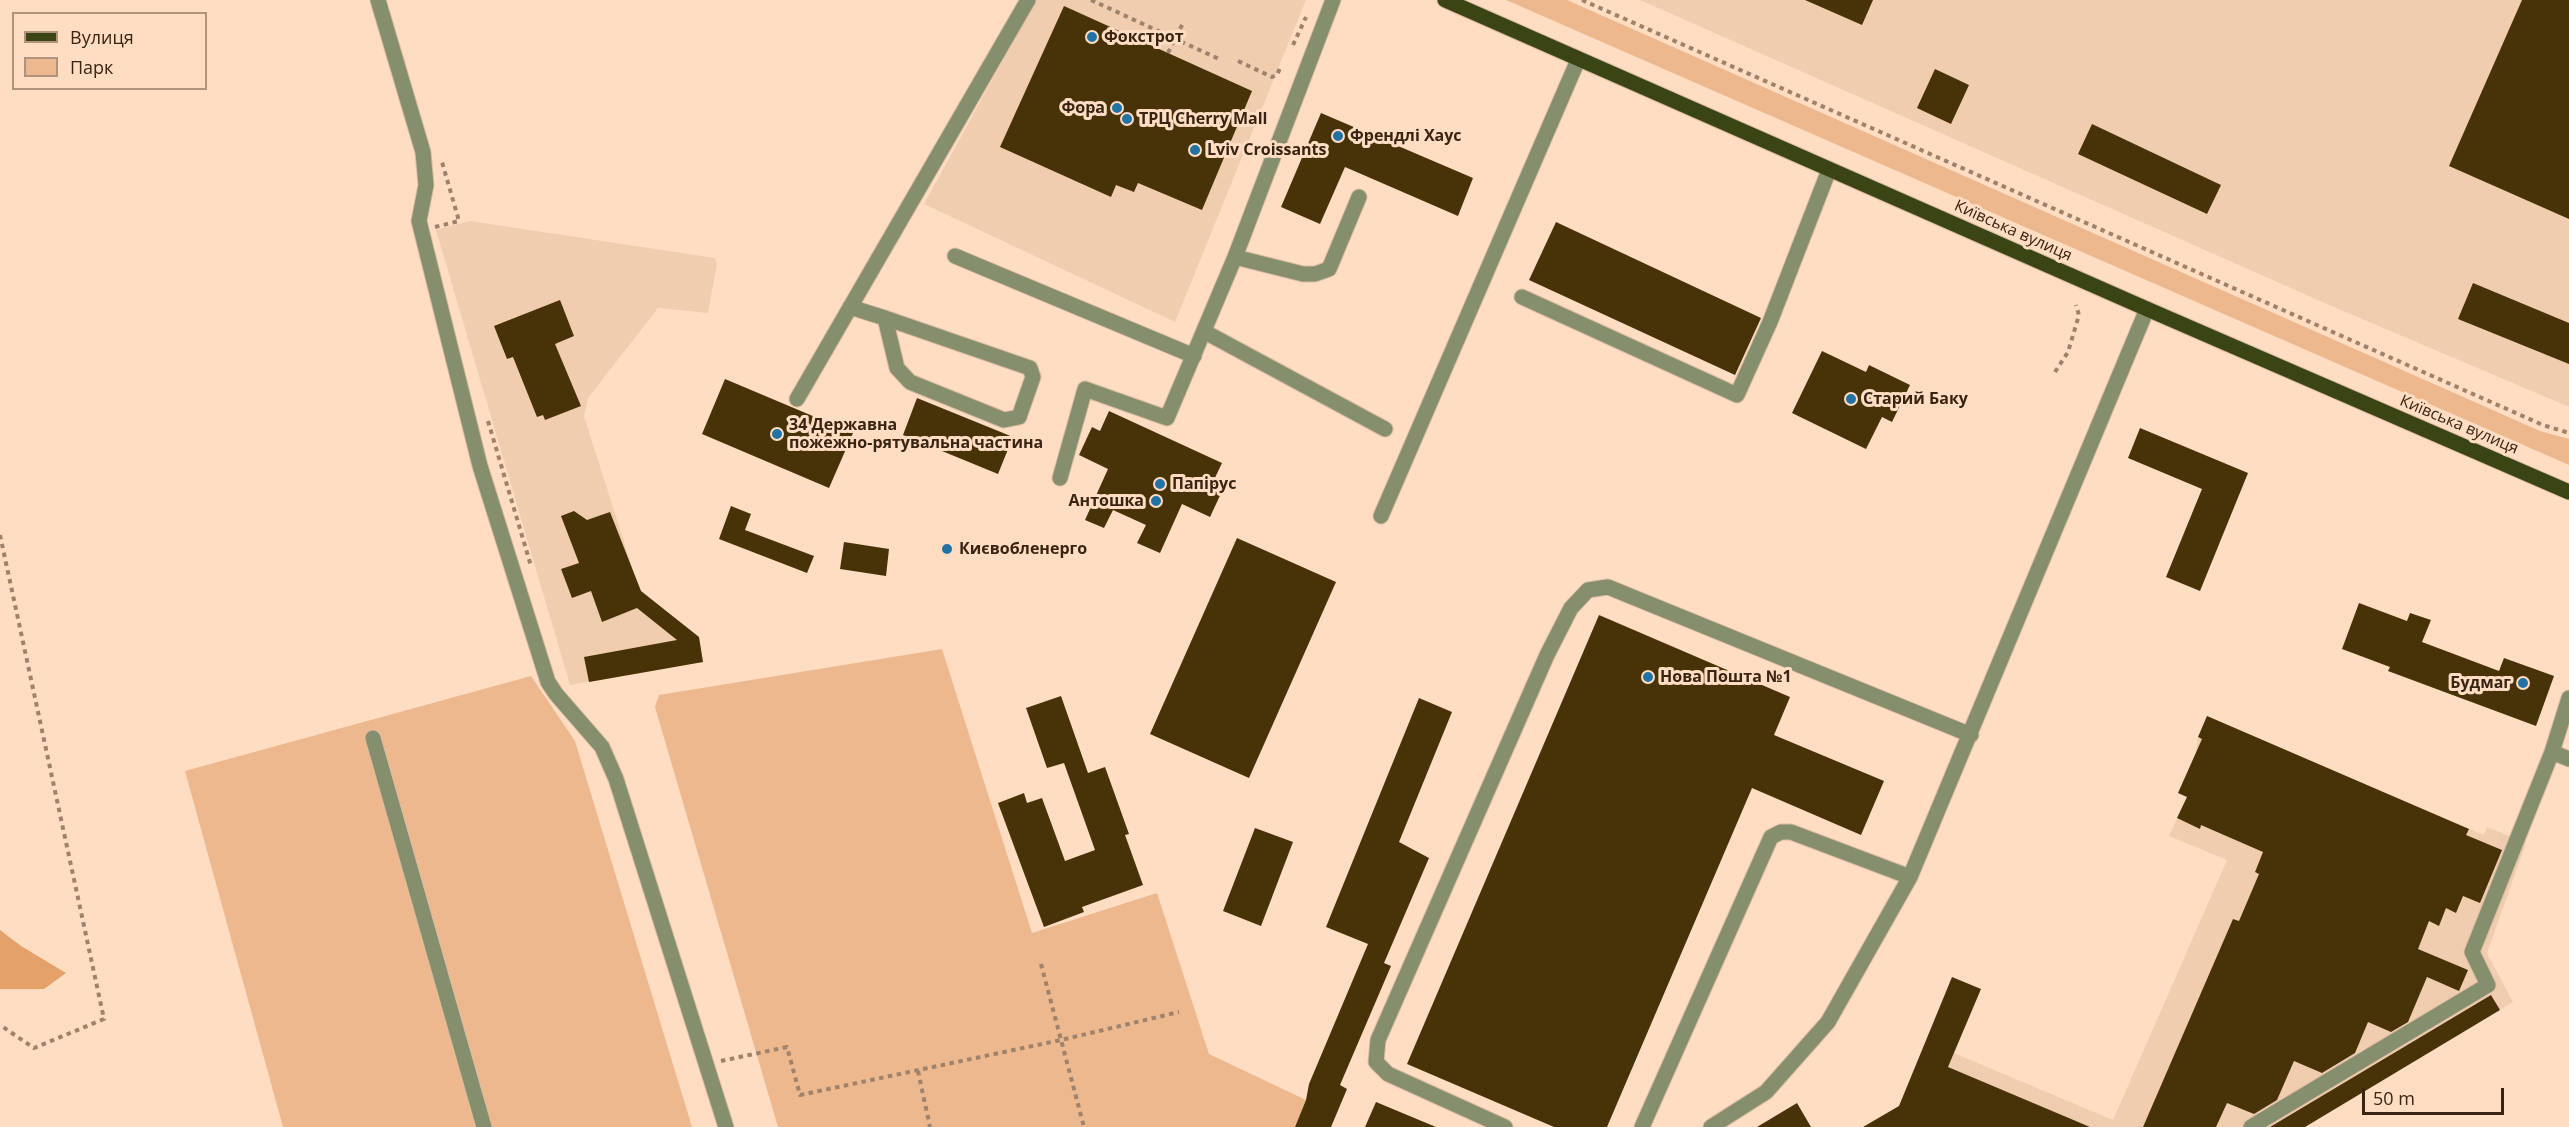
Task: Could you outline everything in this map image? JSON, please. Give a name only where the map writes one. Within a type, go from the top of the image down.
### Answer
[{"type":"main road","name":"Київська вулиця","points":[[1445,0],[2569,492]]},
{"type":"lane","points":[[378,0],[423,152],[426,185],[419,221],[484,478],[548,682],[602,747],[616,779],[726,1127]]},
{"type":"lane","points":[[797,399],[1028,0]]},
{"type":"lane","points":[[1060,478],[1085,389],[1167,418],[1205,332],[1333,0]]},
{"type":"lane","points":[[1381,516],[1578,60]]},
{"type":"lane","points":[[1522,297],[1737,395],[1770,321],[1829,170]]},
{"type":"lane","points":[[1235,256],[1303,274],[1315,274],[1329,268],[1359,197]]},
{"type":"lane","points":[[955,256],[1194,356]]},
{"type":"lane","points":[[850,307],[885,318],[1030,368],[1033,377],[1019,417],[1004,420],[910,382],[897,368],[885,318]]},
{"type":"lane","points":[[1711,1127],[1766,1092],[1828,1022],[1910,878],[2147,309]]},
{"type":"lane","points":[[1205,332],[1385,429]]},
{"type":"lane","points":[[1505,1127],[1388,1074],[1376,1062],[1378,1040],[1547,655],[1571,608],[1587,590],[1608,587],[1971,735]]},
{"type":"lane","points":[[2251,1127],[2488,985],[2472,952],[2552,752],[2569,698]]},
{"type":"lane","points":[[373,738],[484,1127]]},
{"type":"lane","points":[[2552,752],[2569,759]]},
{"type":"lane","points":[[1641,1127],[1771,837],[1781,832],[1791,832],[1910,878]]},
{"type":"path","points":[[1091,0],[1219,59]]},
{"type":"path","points":[[1582,0],[2542,425],[2569,433]]},
{"type":"path","points":[[1293,45],[1310,9]]},
{"type":"path","points":[[1168,53],[1183,23]]},
{"type":"path","points":[[1238,61],[1272,77],[1277,75],[1281,66]]},
{"type":"path","points":[[431,229],[459,220]]},
{"type":"path","points":[[2055,372],[2068,352],[2079,315],[2076,305]]},
{"type":"path","points":[[485,411],[533,571]]},
{"type":"path","points":[[0,535],[104,1018],[34,1048],[0,1025]]},
{"type":"path","points":[[1041,964],[1084,1127]]},
{"type":"path","points":[[707,1064],[787,1047],[800,1095],[1061,1040],[1179,1012]]},
{"type":"path","points":[[918,1071],[930,1127]]},
{"type":"shaded area","points":[[1036,0],[1306,0],[1175,322],[924,204]]},
{"type":"shaded area","points":[[1640,0],[2569,0],[2569,407],[2320,301]]},
{"type":"shaded area","points":[[470,221],[715,258],[717,264],[708,313],[658,308],[588,398],[584,416],[640,592],[699,637],[703,662],[570,685],[436,230]]},
{"type":"shaded area","points":[[2207,716],[2484,835],[2487,827],[2526,843],[2487,953],[2513,1002],[2305,1127],[1923,1127],[1954,1053],[2113,1120],[2227,860],[2169,836],[2187,797],[2178,793],[2196,753],[2198,737]]},
{"type":"shaded area","points":[[0,930],[21,946],[66,973],[44,989],[0,989]]},
{"type":"green space","points":[[1506,0],[1567,0],[2540,431],[2569,439],[2569,465]]},
{"type":"green space","points":[[942,649],[1032,933],[1157,893],[1209,1054],[1306,1100],[1295,1127],[778,1127],[655,707],[659,695]]},
{"type":"green space","points":[[531,676],[575,741],[692,1127],[283,1127],[185,771]]},
{"type":"building","points":[[1805,0],[1873,0],[1862,25]]},
{"type":"building","points":[[2522,0],[2569,0],[2569,219],[2449,166]]},
{"type":"building","name":"ТРЦ Cherry Mall","points":[[1064,6],[1252,91],[1202,210],[1138,183],[1134,192],[1116,185],[1111,197],[1000,147]]},
{"type":"building","points":[[1935,69],[1969,85],[1951,124],[1917,108]]},
{"type":"building","points":[[1321,113],[1473,178],[1458,216],[1345,167],[1320,224],[1281,207]]},
{"type":"building","points":[[2092,124],[2221,185],[2207,214],[2078,154]]},
{"type":"building","points":[[1556,222],[1761,318],[1735,375],[1529,280]]},
{"type":"building","points":[[2473,283],[2569,323],[2569,364],[2458,319]]},
{"type":"building","points":[[560,300],[574,336],[555,344],[581,406],[545,420],[543,415],[537,417],[513,357],[507,359],[494,326]]},
{"type":"building","name":"Старий Баку","points":[[1822,351],[1866,372],[1869,365],[1910,385],[1892,422],[1882,417],[1866,449],[1792,413]]},
{"type":"building","name":"34 Державна пожежно-рятувальна частина","points":[[725,379],[853,433],[829,488],[702,434]]},
{"type":"building","points":[[917,398],[1013,437],[998,474],[903,435]]},
{"type":"building","name":"Папірус","points":[[1109,411],[1222,463],[1213,482],[1224,487],[1210,517],[1182,504],[1160,553],[1137,543],[1146,525],[1113,510],[1104,528],[1085,520],[1108,469],[1079,455],[1092,427],[1100,431]]},
{"type":"building","points":[[2140,428],[2248,473],[2200,591],[2166,577],[2202,489],[2128,458]]},
{"type":"building","points":[[731,506],[751,514],[745,530],[814,556],[807,573],[719,539]]},
{"type":"building","points":[[574,511],[587,520],[610,512],[641,591],[699,637],[703,662],[589,682],[584,657],[677,640],[637,608],[602,622],[591,591],[572,598],[561,569],[579,563],[561,516]]},
{"type":"building","points":[[1237,538],[1336,582],[1249,778],[1150,734]]},
{"type":"building","points":[[844,542],[889,549],[886,576],[840,569]]},
{"type":"building","points":[[2359,603],[2407,621],[2410,613],[2431,620],[2422,642],[2499,671],[2504,658],[2554,676],[2536,726],[2388,671],[2390,667],[2342,649]]},
{"type":"building","points":[[1599,615],[1790,697],[1774,735],[1884,781],[1861,835],[1752,788],[1607,1127],[1554,1127],[1407,1064]]},
{"type":"building","points":[[1061,696],[1088,773],[1105,767],[1129,834],[1125,835],[1143,885],[1082,907],[1084,912],[1044,927],[998,803],[1024,793],[1027,803],[1042,798],[1065,861],[1095,850],[1064,763],[1047,768],[1026,708]]},
{"type":"building","points":[[1419,698],[1452,712],[1399,842],[1429,858],[1384,963],[1391,966],[1340,1085],[1347,1089],[1331,1127],[1295,1127],[1306,1100],[1309,1084],[1368,944],[1326,927]]},
{"type":"building","points":[[2207,716],[2469,829],[2466,835],[2502,850],[2480,903],[2463,896],[2456,913],[2446,908],[2439,926],[2429,921],[2418,949],[2468,970],[2459,991],[2427,977],[2408,1022],[2391,1032],[2368,1022],[2355,1053],[2322,1073],[2294,1061],[2277,1100],[2254,1114],[2227,1103],[2216,1127],[2143,1127],[2233,919],[2239,921],[2259,874],[2255,872],[2263,852],[2201,825],[2200,829],[2177,818],[2187,797],[2178,793],[2202,739],[2198,737]]},
{"type":"building","points":[[1255,828],[1293,842],[1261,926],[1223,911]]},
{"type":"building","points":[[1952,977],[1981,989],[1948,1067],[2090,1127],[1863,1127],[1899,1106]]},
{"type":"building","points":[[2491,995],[2500,1010],[2305,1127],[2270,1127]]},
{"type":"building","points":[[1376,1102],[1436,1127],[1365,1127]]},
{"type":"building","points":[[1797,1103],[1811,1127],[1757,1127]]},
{"type":"place","name":"Фокстрот","points":[[1092,37]]},
{"type":"place","name":"Фора","points":[[1117,108]]},
{"type":"place","name":"ТРЦ Cherry Mall","points":[[1127,119]]},
{"type":"place","name":"Френдлі Хаус","points":[[1338,136]]},
{"type":"place","name":"Lviv Croissants","points":[[1195,150]]},
{"type":"place","name":"Старий Баку","points":[[1851,399]]},
{"type":"place","name":"34 Державна пожежно-рятувальна частина","points":[[777,434]]},
{"type":"place","name":"Папірус","points":[[1160,484]]},
{"type":"place","name":"Антошка","points":[[1156,501]]},
{"type":"place","name":"Києвобленерго","points":[[947,549]]},
{"type":"place","name":"Нова Пошта №1","points":[[1648,677]]},
{"type":"place","name":"Будмаг","points":[[2523,683]]}]
